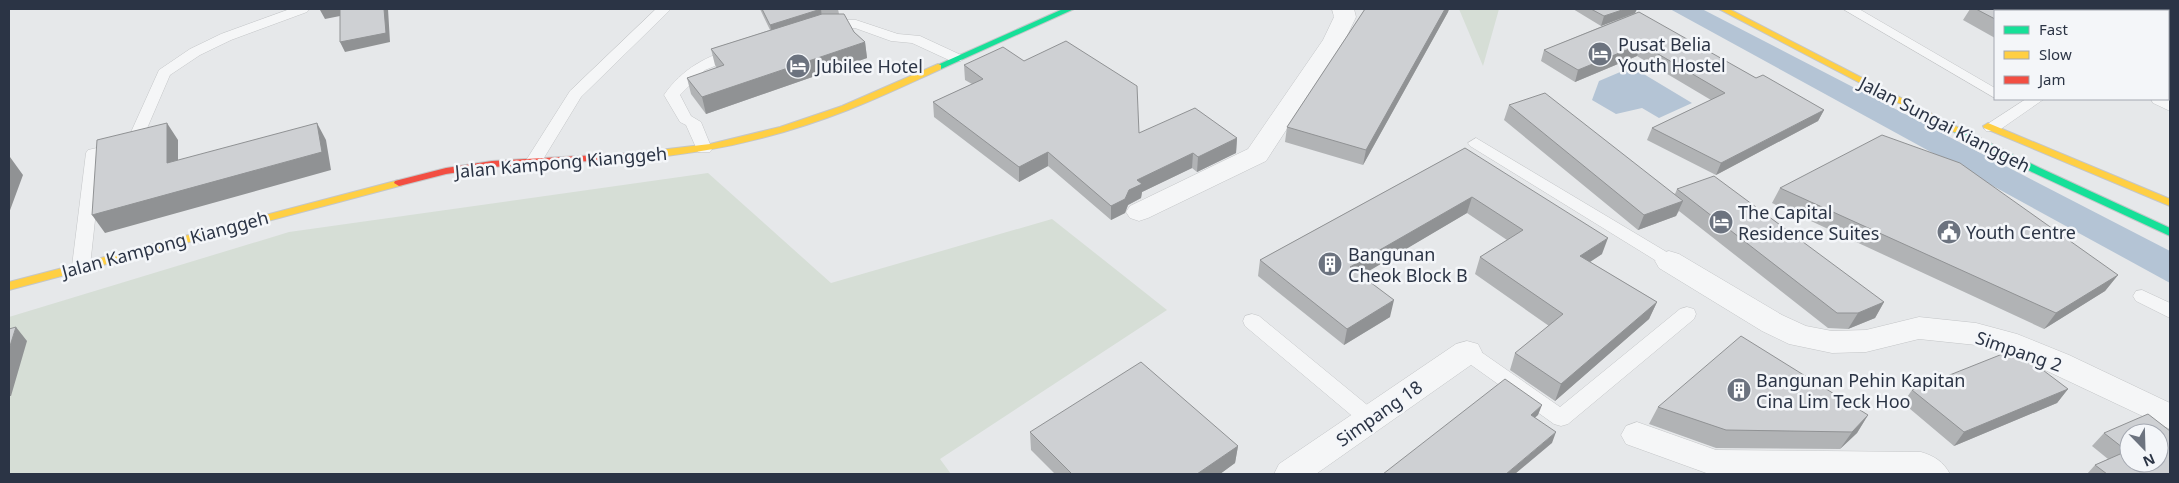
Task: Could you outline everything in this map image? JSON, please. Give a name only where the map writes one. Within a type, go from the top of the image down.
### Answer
[{"type":"main road","name":"Jalan Kampong Kianggeh","points":[[9,286],[446,171],[492,164],[659,155],[704,149],[769,133],[833,113],[1070,9]]},
{"type":"main road","name":"Jalan Sungai Kianggeh","points":[[1723,9],[2020,162],[2170,232]]},
{"type":"main road","name":"Jalan Sungai Kianggeh","points":[[1974,119],[2170,203]]},
{"type":"street","points":[[1138,212],[1257,154],[1334,40],[1345,17],[1343,9]]},
{"type":"street","name":"Simpang 2","points":[[1669,261],[1772,322],[1800,336],[1832,342],[1866,341],[1919,328],[1976,334],[2006,342],[2058,363],[2170,417]]},
{"type":"street","name":"Simpang 18","points":[[1291,474],[1467,352]]},
{"type":"street","points":[[1637,435],[1714,463],[1921,465],[1933,474]]},
{"type":"lane","points":[[81,266],[94,152],[133,144],[164,73],[195,52],[226,37],[302,9]]},
{"type":"lane","points":[[533,162],[575,94],[664,9]]},
{"type":"lane","points":[[1850,9],[1994,93]]},
{"type":"lane","points":[[814,27],[824,24],[856,24],[896,38],[915,39],[956,58]]},
{"type":"lane","points":[[704,149],[693,122],[685,119],[672,95],[692,72],[705,62],[751,48]]},
{"type":"lane","points":[[2005,100],[2021,109]]},
{"type":"lane","points":[[1992,128],[2034,100]]},
{"type":"lane","points":[[1476,143],[1669,261]]},
{"type":"lane","points":[[2142,296],[2170,311]]},
{"type":"lane","points":[[1467,352],[1561,418],[1687,314]]},
{"type":"lane","points":[[1252,321],[1370,419]]},
{"type":"shaded area","points":[[1459,9],[1499,9],[1483,66]]},
{"type":"shaded area","points":[[708,173],[831,283],[1052,219],[1167,310],[940,459],[951,474],[9,474],[9,317],[289,232]]},
{"type":"water","points":[[1670,9],[1702,9],[2170,251],[2170,283]]},
{"type":"water","points":[[1632,67],[1692,103],[1659,118],[1642,108],[1616,114],[1592,100],[1599,81]]},
{"type":"building","points":[[340,9],[384,9],[386,33],[340,42]]},
{"type":"building","points":[[762,9],[821,9],[770,25]]},
{"type":"building","points":[[1365,9],[1445,9],[1366,150],[1287,127]]},
{"type":"building","points":[[1591,9],[1625,9],[1604,16]]},
{"type":"building","points":[[1976,9],[2170,9],[2170,31],[2169,10],[1994,10],[1994,18]]},
{"type":"building","points":[[1639,12],[1756,78],[1763,75],[1824,110],[1721,163],[1652,128],[1725,93],[1641,44],[1578,70],[1544,50]]},
{"type":"building","points":[[822,14],[844,14],[854,32],[865,42],[702,97],[687,78],[724,65],[711,49]]},
{"type":"building","points":[[1066,41],[1137,86],[1139,133],[1195,108],[1237,138],[1198,157],[1193,153],[1137,180],[1142,184],[1129,190],[1125,199],[1111,206],[1048,152],[1019,167],[933,102],[983,79],[964,65],[1003,47],[1024,61]]},
{"type":"building","points":[[1545,93],[1683,201],[1644,215],[1509,105]]},
{"type":"building","points":[[167,123],[167,163],[317,123],[322,152],[92,215],[97,140]]},
{"type":"building","points":[[1882,135],[1960,163],[2118,275],[2056,313],[1780,188]]},
{"type":"building","points":[[1465,148],[1608,238],[1580,256],[1657,302],[1561,384],[1515,353],[1563,314],[1480,257],[1523,230],[1472,197],[1350,267],[1394,300],[1347,329],[1260,260]]},
{"type":"building","points":[[1714,176],[1884,302],[1858,313],[1837,313],[1677,189]]},
{"type":"building","points":[[16,327],[9,349],[9,329]]},
{"type":"building","name":"Bangunan Pehin Kapitan Cina Lim Teck Hoo","points":[[1741,336],[1868,415],[1852,432],[1726,430],[1658,407]]},
{"type":"building","points":[[2015,349],[2068,389],[1964,432],[1912,390]]},
{"type":"building","points":[[1141,362],[1238,446],[1197,474],[1072,474],[1030,432]]},
{"type":"building","points":[[1505,379],[1542,405],[1531,415],[1556,432],[1506,474],[1383,474]]},
{"type":"building","points":[[2148,414],[2160,423],[2127,423]]},
{"type":"building","points":[[2119,427],[2119,445],[2104,433]]},
{"type":"building","points":[[2170,431],[2170,474],[2107,474],[2095,465],[2119,454],[2119,473],[2169,473]]},
{"type":"traffic: fast","points":[[938,67],[1070,9]]},
{"type":"traffic: fast","points":[[1958,130],[2036,170],[2170,232]]},
{"type":"traffic: slow","points":[[1723,9],[1958,130]]},
{"type":"traffic: slow","points":[[634,156],[710,147],[784,129],[845,108],[938,67]]},
{"type":"traffic: slow","points":[[1988,126],[2170,203]]},
{"type":"traffic: slow","points":[[9,286],[399,183]]},
{"type":"traffic: jam","points":[[399,183],[446,171],[492,164],[634,156]]},
{"type":"place","name":"Pusat Belia Youth Hostel","points":[[1600,54]]},
{"type":"place","name":"Jubilee Hotel","points":[[798,66]]},
{"type":"place","name":"The Capital Residence Suites","points":[[1721,222]]},
{"type":"place","name":"Youth Centre","points":[[1949,232]]},
{"type":"place","name":"Bangunan Cheok Block B","points":[[1330,264]]},
{"type":"place","name":"Bangunan Pehin Kapitan Cina Lim Teck Hoo","points":[[1739,390]]}]
